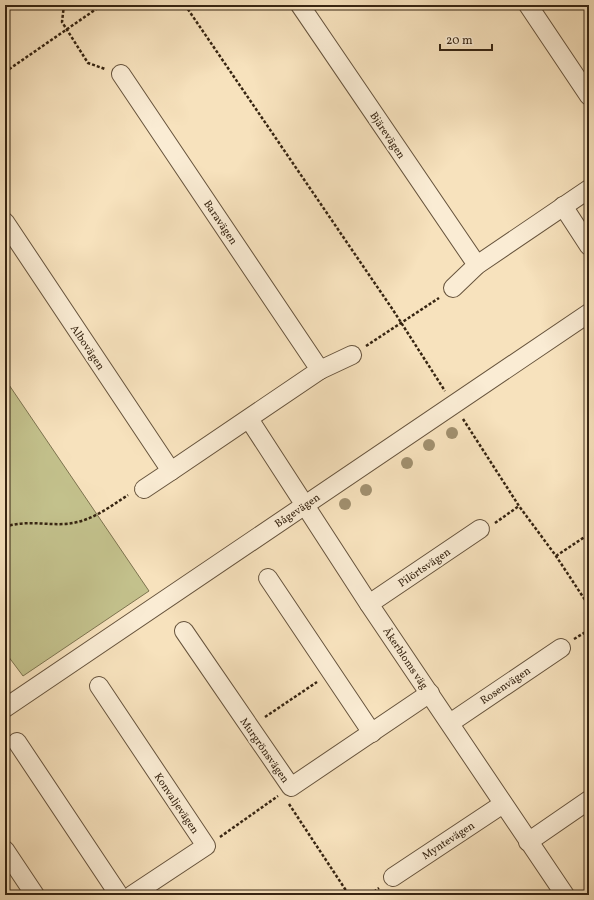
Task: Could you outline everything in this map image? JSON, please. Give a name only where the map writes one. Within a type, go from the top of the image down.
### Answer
[{"type":"street","name":"Bjärevägen","points":[[300,5],[476,265]]},
{"type":"street","points":[[528,5],[589,96]]},
{"type":"street","name":"Baravägen","points":[[121,74],[320,370]]},
{"type":"street","points":[[453,288],[476,265],[589,189]]},
{"type":"street","points":[[563,206],[589,246]]},
{"type":"street","name":"Albovägen","points":[[5,222],[171,471]]},
{"type":"street","name":"Bågevägen","points":[[5,708],[589,313]]},
{"type":"street","points":[[144,489],[320,370],[352,355]]},
{"type":"street","name":"Åkerbloms väg","points":[[248,419],[369,604],[565,895]]},
{"type":"street","name":"Pilörtsvägen","points":[[369,604],[480,529]]},
{"type":"street","points":[[268,578],[372,732]]},
{"type":"street","name":"Murgrönsvägen","points":[[184,631],[249,728],[286,790],[430,693]]},
{"type":"street","name":"Rosenvägen","points":[[450,723],[561,648]]},
{"type":"street","name":"Konvaljevägen","points":[[99,686],[206,846],[132,895]]},
{"type":"street","points":[[17,742],[119,895]]},
{"type":"street","points":[[528,842],[589,800]]},
{"type":"street","name":"Myntevägen","points":[[392,877],[503,804]]},
{"type":"street","points":[[5,850],[35,895]]},
{"type":"path","points":[[64,5],[62,22],[88,63],[121,74]]},
{"type":"path","points":[[5,72],[101,5]]},
{"type":"path","points":[[185,5],[401,324],[519,506],[556,556],[589,606]]},
{"type":"path","points":[[352,355],[401,324],[453,288]]},
{"type":"path","points":[[5,526],[29,522],[64,524],[82,521],[95,516],[130,494],[144,489]]},
{"type":"path","points":[[480,529],[496,522],[519,506]]},
{"type":"path","points":[[556,556],[589,534]]},
{"type":"path","points":[[249,728],[331,673]]},
{"type":"path","points":[[206,846],[286,790],[349,895]]},
{"type":"shaded area","points":[[5,379],[149,591],[23,676],[5,652]]}]
